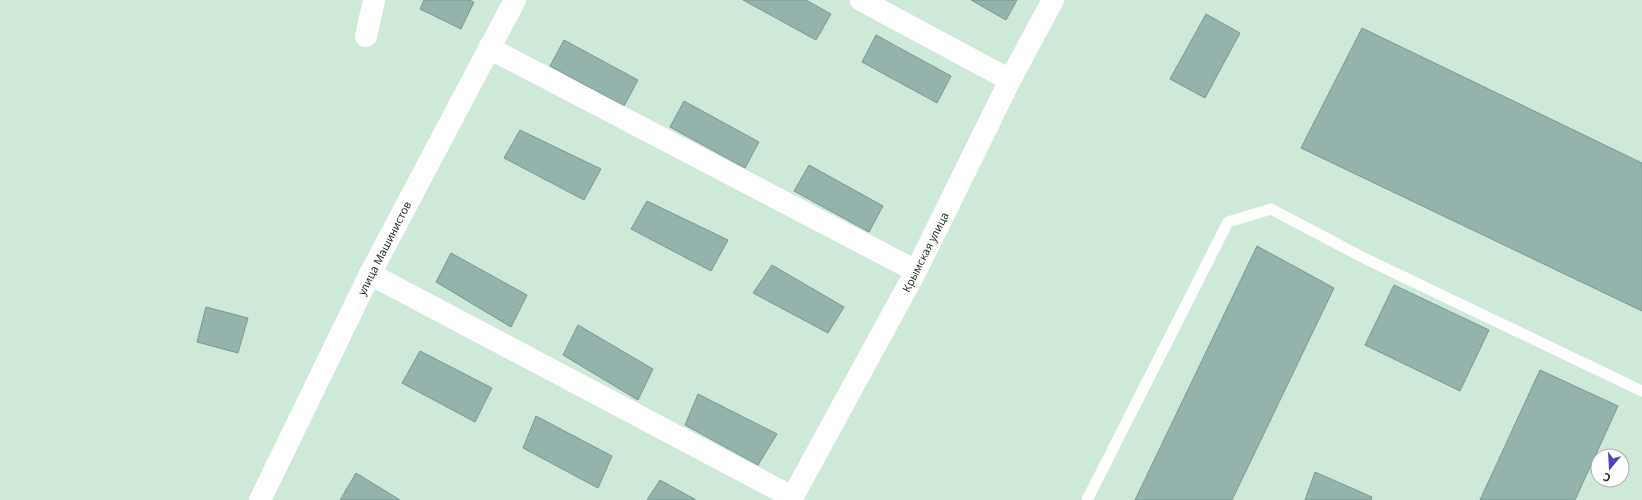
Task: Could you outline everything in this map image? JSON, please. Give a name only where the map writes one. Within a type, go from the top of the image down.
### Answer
[{"type":"street","points":[[366,36],[374,0]]},
{"type":"street","name":"улица Машинистов","points":[[260,500],[370,274],[515,0]]},
{"type":"street","points":[[861,0],[1010,80]]},
{"type":"street","name":"Крымская улица","points":[[791,498],[916,271],[1010,80],[1053,0]]},
{"type":"street","points":[[489,48],[916,271]]},
{"type":"street","points":[[370,274],[791,498]]},
{"type":"lane","points":[[1087,500],[1228,222],[1271,209],[1368,260],[1642,391]]},
{"type":"building","points":[[424,0],[469,0],[474,2],[461,29],[420,9]]},
{"type":"building","points":[[743,0],[806,0],[831,14],[816,40]]},
{"type":"building","points":[[971,0],[1017,0],[1006,20]]},
{"type":"building","points":[[1206,14],[1240,33],[1205,98],[1170,79]]},
{"type":"building","points":[[1362,28],[1642,163],[1642,311],[1301,148]]},
{"type":"building","points":[[876,35],[951,76],[937,103],[862,62]]},
{"type":"building","points":[[564,40],[638,80],[624,106],[550,66]]},
{"type":"building","points":[[684,101],[759,142],[745,168],[670,127]]},
{"type":"building","points":[[520,130],[601,169],[584,200],[504,158]]},
{"type":"building","points":[[809,165],[883,206],[869,232],[794,191]]},
{"type":"building","points":[[647,201],[728,240],[711,271],[631,229]]},
{"type":"building","points":[[1257,246],[1334,288],[1232,500],[1135,500]]},
{"type":"building","points":[[451,253],[527,295],[511,327],[436,282]]},
{"type":"building","points":[[772,265],[844,307],[828,333],[753,293]]},
{"type":"building","points":[[1394,285],[1489,330],[1460,391],[1365,345]]},
{"type":"building","points":[[206,307],[248,318],[238,353],[197,342]]},
{"type":"building","points":[[578,325],[653,369],[638,400],[563,355]]},
{"type":"building","points":[[420,351],[492,388],[475,422],[402,383]]},
{"type":"building","points":[[1540,370],[1618,406],[1599,448],[1590,448],[1590,467],[1575,500],[1480,500]]},
{"type":"building","points":[[698,394],[777,434],[758,465],[685,425]]},
{"type":"building","points":[[536,416],[612,456],[598,488],[523,448]]},
{"type":"building","points":[[1315,472],[1372,497],[1371,500],[1305,500]]},
{"type":"building","points":[[356,473],[400,500],[340,500]]},
{"type":"building","points":[[660,480],[696,500],[647,500]]}]
